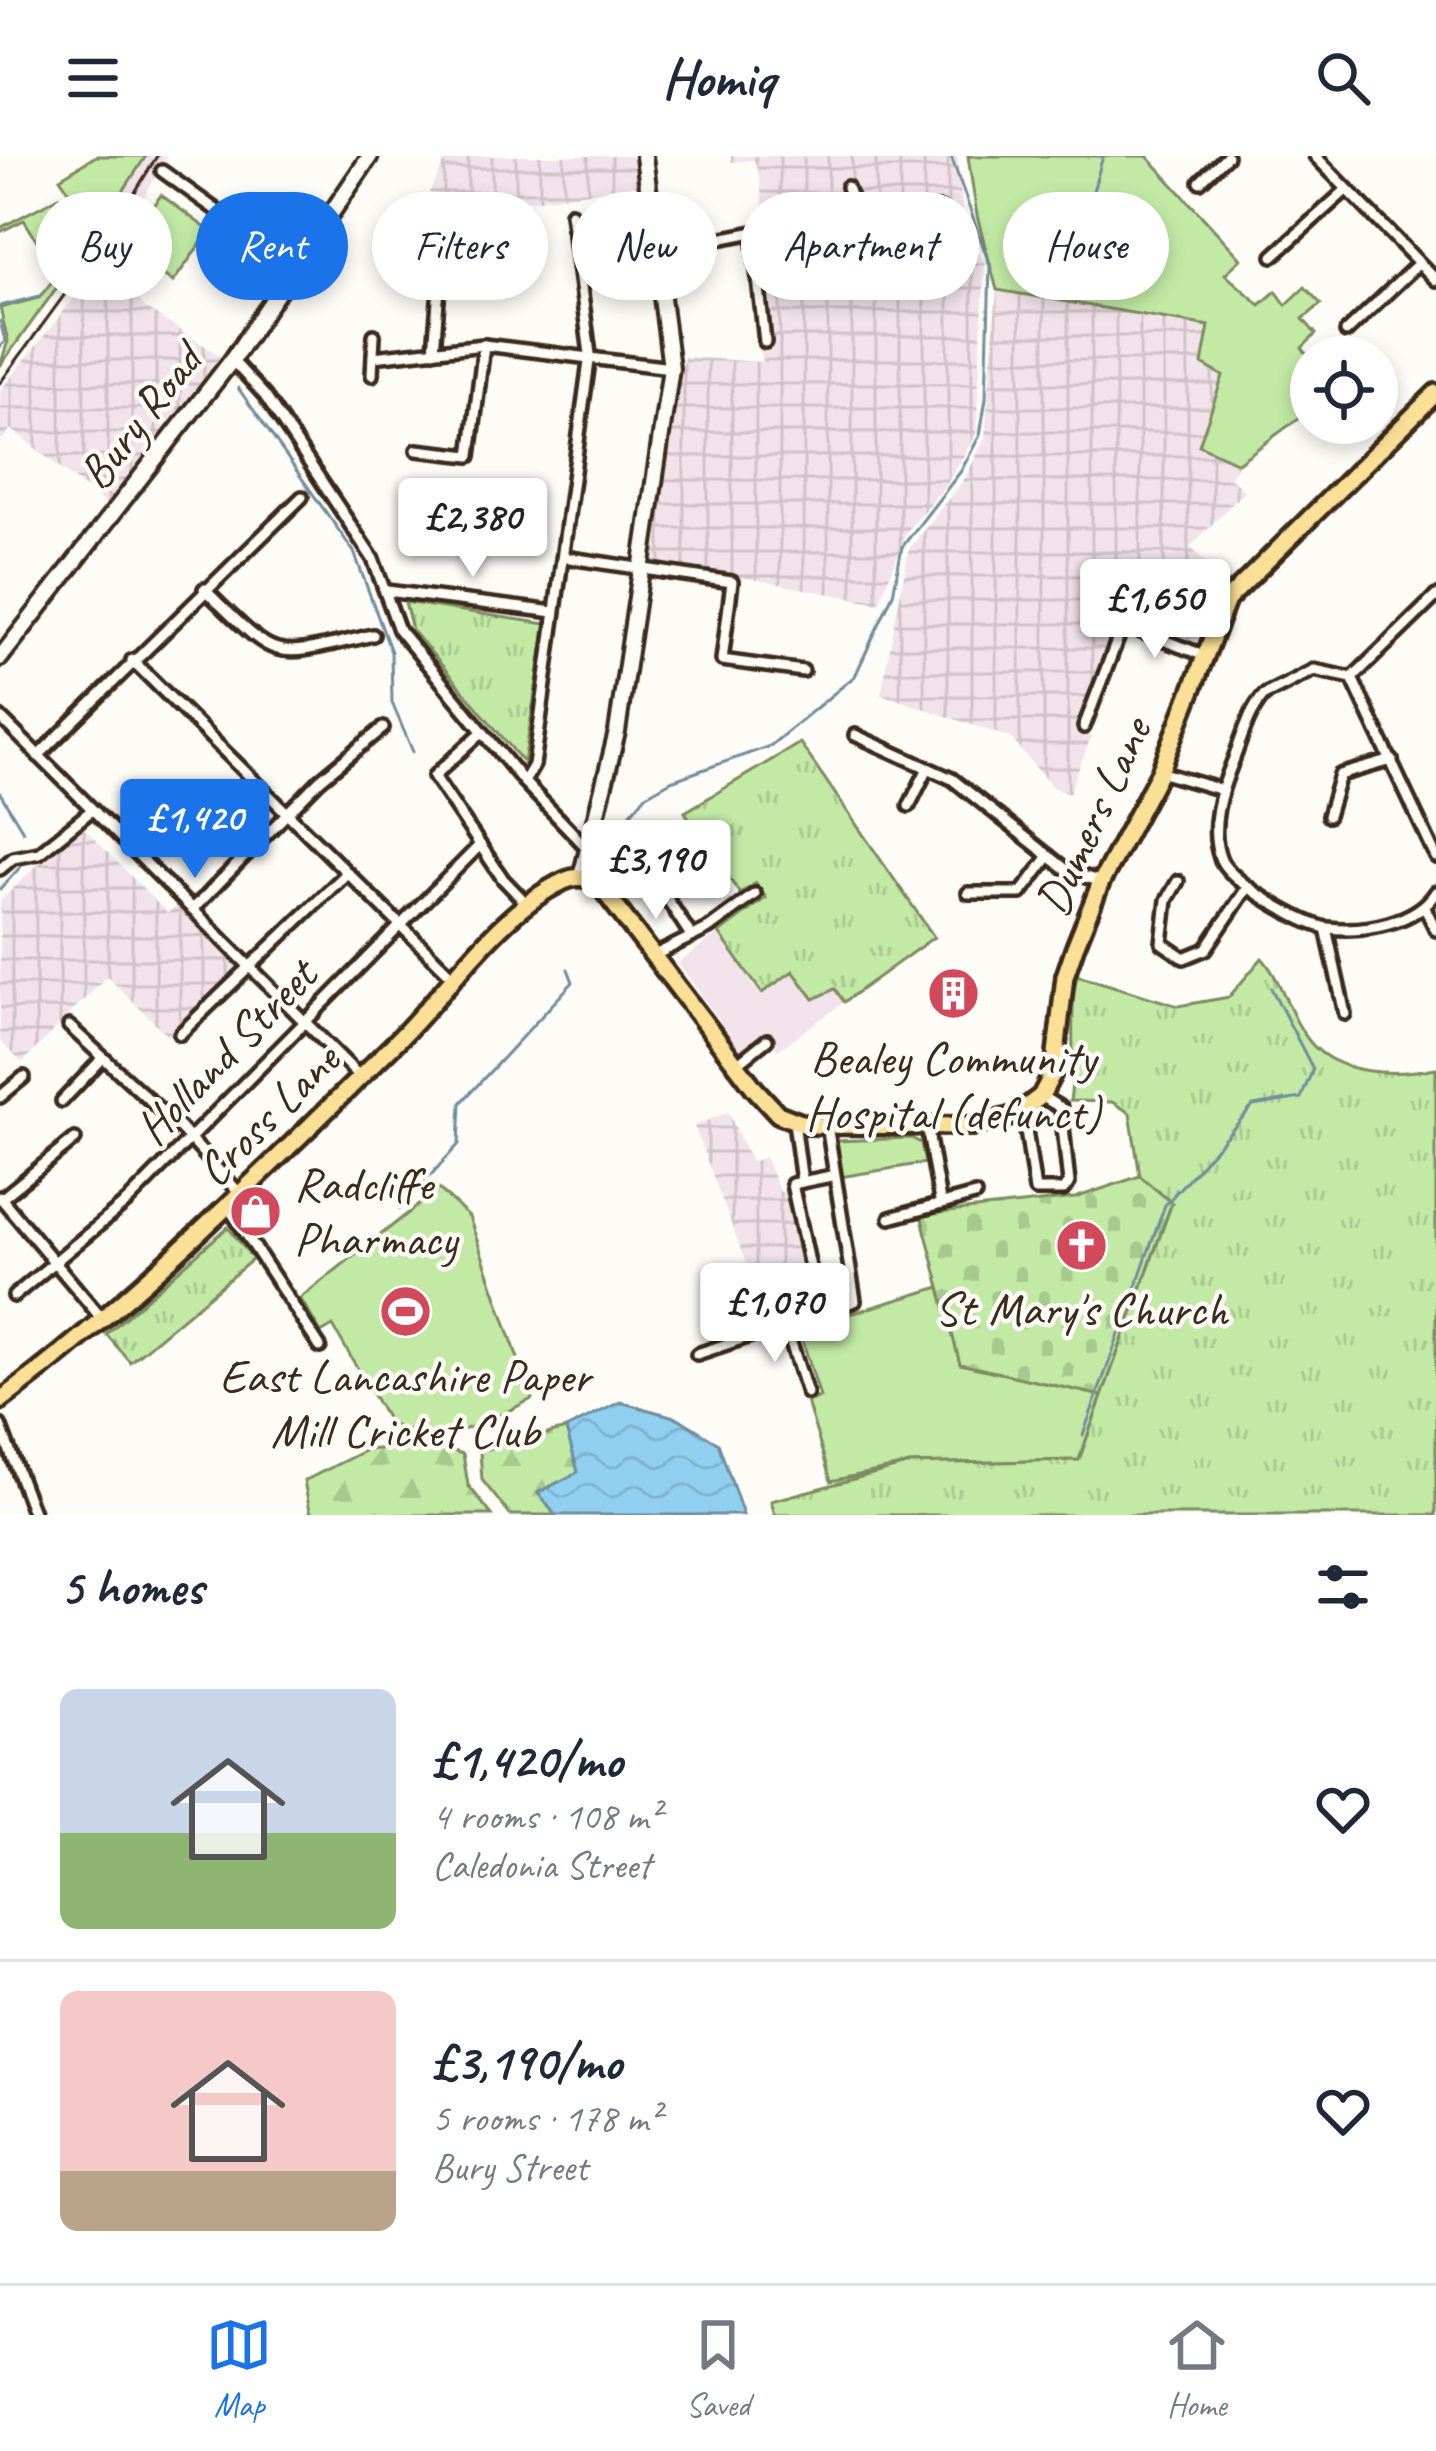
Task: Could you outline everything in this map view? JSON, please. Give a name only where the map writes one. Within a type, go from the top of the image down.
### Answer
[{"type":"main road","name":"Dumers Lane","points":[[1041,1096],[1054,1071],[1065,976],[1101,882],[1160,772],[1227,600],[1436,393]]},
{"type":"main road","name":"Cross Lane","points":[[0,1401],[103,1320],[242,1196],[528,905],[560,883],[581,877]]},
{"type":"main road","points":[[581,877],[604,891],[737,1064],[778,1114],[794,1123],[998,1123],[1041,1096]]},
{"type":"street","name":"Bury Road","points":[[347,192],[370,156]]},
{"type":"street","points":[[644,156],[649,192]]},
{"type":"street","points":[[1200,182],[1227,156]]},
{"type":"street","points":[[1315,156],[1436,280]]},
{"type":"street","points":[[163,171],[196,195]]},
{"type":"street","points":[[847,187],[849,192]]},
{"type":"street","points":[[1273,256],[1347,189]]},
{"type":"street","points":[[524,782],[534,765],[590,354],[571,213]]},
{"type":"street","points":[[1346,332],[1419,263]]},
{"type":"street","name":"Bury Road","points":[[0,658],[275,300]]},
{"type":"street","points":[[434,351],[438,300]]},
{"type":"street","points":[[581,877],[617,732],[643,569],[671,368],[663,300]]},
{"type":"street","points":[[760,300],[765,342]]},
{"type":"street","points":[[372,375],[374,335]]},
{"type":"street","points":[[373,357],[484,345],[590,354],[671,368]]},
{"type":"street","points":[[417,450],[470,456],[484,345]]},
{"type":"street","points":[[232,360],[265,396],[373,560],[399,630],[524,782],[587,848]]},
{"type":"street","points":[[38,755],[302,497]]},
{"type":"street","points":[[563,557],[732,582],[722,661],[803,671]]},
{"type":"street","points":[[203,589],[275,652],[296,653],[373,635]]},
{"type":"street","points":[[386,591],[554,612]]},
{"type":"street","points":[[1352,678],[1436,596]]},
{"type":"street","points":[[1424,608],[1436,621]]},
{"type":"street","points":[[1084,727],[1123,625],[1203,655]]},
{"type":"street","points":[[132,660],[455,979]]},
{"type":"street","points":[[1352,678],[1315,670],[1264,695],[1222,790],[1216,831],[1222,861],[1247,888],[1326,928],[1406,920],[1425,908],[1436,892]]},
{"type":"street","points":[[1352,678],[1436,857]]},
{"type":"street","points":[[0,717],[359,1076]]},
{"type":"street","points":[[192,910],[287,812],[383,728]]},
{"type":"street","points":[[482,732],[434,776],[479,846],[528,905]]},
{"type":"street","points":[[855,736],[952,779],[1068,871],[1101,882]]},
{"type":"street","points":[[1328,816],[1340,775],[1392,760]]},
{"type":"street","points":[[909,806],[928,768]]},
{"type":"street","points":[[1160,772],[1222,790]]},
{"type":"street","points":[[0,869],[13,858],[39,853],[92,810]]},
{"type":"street","points":[[1420,822],[1436,816]]},
{"type":"street","name":"Holland Street","points":[[14,1297],[189,1140],[479,846]]},
{"type":"street","points":[[968,893],[1021,893],[1049,856]]},
{"type":"street","points":[[180,1034],[346,874]]},
{"type":"street","points":[[1178,880],[1168,900],[1162,943],[1184,958],[1206,950],[1247,888]]},
{"type":"street","points":[[657,883],[692,937]]},
{"type":"street","points":[[656,955],[755,894]]},
{"type":"street","points":[[1425,908],[1436,930]]},
{"type":"street","points":[[1326,928],[1345,1014]]},
{"type":"street","points":[[69,1026],[242,1196]]},
{"type":"street","points":[[737,1064],[767,1040]]},
{"type":"street","points":[[62,1101],[102,1059]]},
{"type":"street","points":[[0,1097],[25,1077]]},
{"type":"street","points":[[1022,1110],[1035,1190],[1063,1190],[1069,1183],[1061,1108],[1041,1096]]},
{"type":"street","points":[[794,1123],[797,1183],[820,1313]]},
{"type":"street","points":[[697,1354],[855,1301],[831,1175],[827,1125]]},
{"type":"street","points":[[927,1126],[940,1202]]},
{"type":"street","points":[[75,1139],[1,1198],[103,1320]]},
{"type":"street","points":[[797,1183],[831,1175]]},
{"type":"street","points":[[890,1218],[975,1195]]},
{"type":"street","points":[[229,1208],[320,1346]]},
{"type":"street","points":[[785,1324],[807,1393]]},
{"type":"street","points":[[0,1425],[29,1514]]},
{"type":"shaded area","points":[[136,156],[167,156],[147,192],[113,192]]},
{"type":"shaded area","points":[[448,156],[637,156],[638,185],[548,198],[548,192],[430,192]]},
{"type":"shaded area","points":[[731,156],[957,156],[961,192],[761,192],[754,160],[731,162]]},
{"type":"shaded area","points":[[979,253],[985,263],[976,435],[946,485],[907,531],[879,603],[651,560],[684,357],[762,362],[757,300],[979,300]]},
{"type":"shaded area","points":[[997,290],[1003,291],[1003,300],[1058,300],[1209,325],[1223,375],[1199,445],[1238,463],[1230,477],[1244,491],[1190,547],[1229,584],[1194,641],[1123,617],[1077,730],[1091,737],[1069,794],[1052,787],[1011,738],[881,694],[909,549],[965,478],[985,438]]},
{"type":"shaded area","points":[[73,300],[139,300],[221,356],[106,504],[11,429],[0,442],[0,391]]},
{"type":"shaded area","points":[[80,824],[167,913],[180,905],[240,970],[168,1036],[107,976],[22,1063],[0,1041],[0,901]]},
{"type":"shaded area","points":[[766,899],[830,992],[835,988],[844,1002],[778,1050],[767,1036],[743,1053],[678,963]]},
{"type":"shaded area","points":[[728,1112],[751,1162],[765,1157],[780,1192],[792,1190],[815,1305],[723,1336],[715,1313],[759,1298],[694,1126]]},
{"type":"green space","points":[[96,156],[146,156],[122,192],[70,192],[60,178]]},
{"type":"green space","points":[[968,156],[1147,156],[1241,259],[1225,274],[1260,305],[1276,291],[1286,305],[1305,287],[1321,304],[1303,319],[1316,334],[1290,336],[1290,425],[1238,463],[1199,445],[1223,376],[1202,364],[1209,326],[1056,300],[1169,300],[1169,192],[1003,192],[1003,291],[997,290],[979,223],[979,192],[973,192]]},
{"type":"green space","points":[[172,203],[196,221],[196,250],[173,282]]},
{"type":"green space","points":[[36,209],[36,239],[24,220],[0,232]]},
{"type":"green space","points":[[48,300],[0,366],[8,341],[0,308]]},
{"type":"green space","points":[[405,602],[546,624],[524,763],[412,630]]},
{"type":"green space","points":[[800,743],[934,937],[844,1002],[835,989],[814,999],[793,971],[762,993],[719,933],[766,898],[756,883],[740,894],[685,812]]},
{"type":"green space","points":[[1262,958],[1310,1042],[1336,1062],[1368,1071],[1436,1068],[1436,1515],[775,1515],[771,1501],[910,1464],[1079,1460],[1172,1203],[1140,1176],[1130,1113],[1112,1102],[1070,1101],[1077,975],[1178,1006],[1229,997]]},
{"type":"green space","points":[[911,1138],[921,1143],[925,1163],[840,1177],[837,1141]]},
{"type":"green space","points":[[1140,1176],[1172,1202],[1102,1396],[960,1364],[921,1215],[1075,1198]]},
{"type":"green space","name":"East Lancashire Paper Mill Cricket Club","points":[[439,1189],[469,1217],[532,1399],[462,1430],[426,1435],[389,1423],[333,1326],[321,1333],[300,1298]]},
{"type":"green space","points":[[228,1227],[253,1259],[130,1362],[106,1334]]},
{"type":"green space","points":[[940,1287],[961,1364],[1102,1396],[1079,1460],[910,1464],[831,1481],[807,1402],[820,1397],[799,1329]]},
{"type":"green space","points":[[566,1429],[579,1472],[539,1492],[555,1515],[510,1515],[482,1480],[480,1451]]},
{"type":"green space","points":[[430,1444],[463,1454],[468,1485],[492,1515],[311,1515],[304,1481],[366,1450]]},
{"type":"water","points":[[620,1402],[678,1418],[718,1443],[743,1515],[555,1515],[538,1493],[578,1472],[566,1429]]},
{"type":"waterway","points":[[612,836],[646,795],[671,781],[770,746],[855,676],[893,594],[902,547],[961,471],[980,435],[986,398],[990,266],[951,156]]},
{"type":"waterway","points":[[1093,192],[1103,156]]},
{"type":"waterway","points":[[0,306],[36,297]]},
{"type":"waterway","points":[[0,321],[5,341],[0,347]]},
{"type":"waterway","points":[[238,388],[354,552],[391,652],[392,703],[413,752]]},
{"type":"waterway","points":[[0,793],[23,831]]},
{"type":"waterway","points":[[0,889],[25,862]]},
{"type":"waterway","points":[[400,1209],[459,1144],[461,1103],[573,982],[568,969]]},
{"type":"waterway","points":[[1083,1435],[1165,1205],[1253,1106],[1301,1098],[1313,1069],[1271,988]]},
{"type":"tram line","points":[[0,383],[114,227],[157,156]]},
{"type":"place","name":"Bealey Community Hospital (defunct)","points":[[953,994]]},
{"type":"place","name":"Radcliffe Pharmacy","points":[[255,1211]]},
{"type":"place","name":"St Mary's Church","points":[[1081,1245]]},
{"type":"place","name":"East Lancashire Paper Mill Cricket Club","points":[[405,1312]]}]
